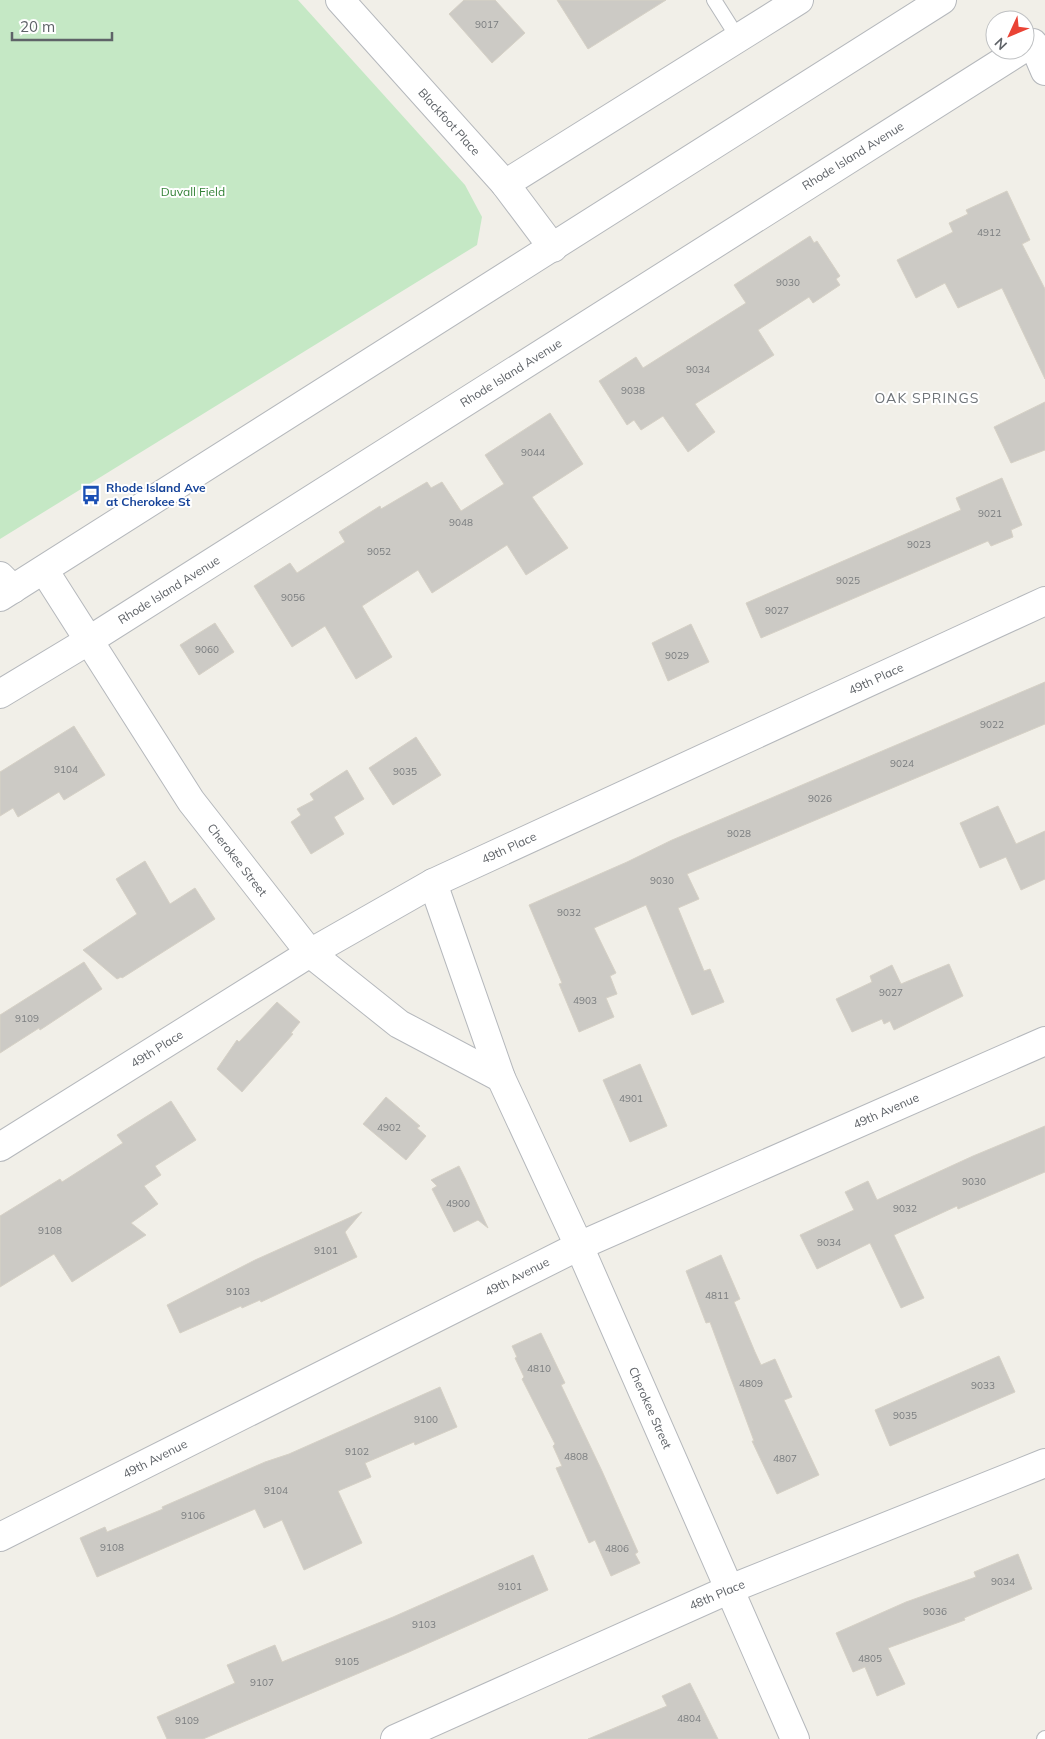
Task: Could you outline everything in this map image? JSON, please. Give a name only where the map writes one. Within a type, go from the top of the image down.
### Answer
[{"type":"street","name":"Blackfoot Place","points":[[340,0],[504,184],[552,248]]},
{"type":"street","points":[[504,184],[799,0]]},
{"type":"street","points":[[4,588],[44,570],[942,0]]},
{"type":"street","points":[[1035,51],[1045,71]]},
{"type":"street","name":"Rhode Island Avenue","points":[[0,694],[88,641],[1004,60]]},
{"type":"street","name":"Cherokee Street","points":[[44,570],[191,801],[310,953],[399,1024],[501,1078]]},
{"type":"street","name":"49th Place","points":[[0,1147],[310,953],[433,883],[1045,601]]},
{"type":"street","name":"Cherokee Street","points":[[433,883],[501,1078],[579,1246],[795,1739]]},
{"type":"street","name":"49th Avenue","points":[[0,1537],[579,1246],[1045,1041]]},
{"type":"street","name":"48th Place","points":[[395,1739],[730,1589],[1045,1463]]},
{"type":"lane","points":[[714,0],[738,38]]},
{"type":"green space","name":"Duvall Field","points":[[0,0],[298,0],[465,185],[482,217],[477,245],[0,539]]},
{"type":"building","points":[[464,0],[495,0],[525,33],[492,63],[449,14]]},
{"type":"building","points":[[557,0],[666,0],[588,49]]},
{"type":"building","points":[[1007,191],[1030,240],[1022,244],[1045,289],[1045,379],[1002,288],[958,308],[945,283],[916,298],[897,260],[953,232],[949,223],[968,214],[966,210]]},
{"type":"building","points":[[810,236],[814,243],[817,241],[840,276],[836,279],[840,285],[813,303],[809,297],[758,330],[774,355],[695,404],[715,432],[688,452],[663,416],[641,430],[634,420],[627,425],[599,381],[636,357],[643,368],[746,303],[734,285]]},
{"type":"building","points":[[1045,402],[1045,450],[1011,463],[994,427]]},
{"type":"building","points":[[550,413],[583,464],[532,497],[568,548],[526,575],[507,545],[432,593],[418,570],[362,606],[392,657],[356,679],[325,626],[292,647],[254,586],[290,563],[297,573],[345,542],[339,532],[380,506],[381,509],[427,482],[431,488],[442,482],[461,511],[504,484],[485,455]]},
{"type":"building","points":[[1002,478],[1022,525],[1011,530],[1013,537],[991,546],[988,541],[761,638],[746,603],[961,510],[956,498]]},
{"type":"building","points":[[215,623],[234,652],[199,675],[180,645]]},
{"type":"building","points":[[691,624],[709,662],[668,681],[652,643]]},
{"type":"building","points":[[1045,682],[1045,724],[687,874],[699,899],[678,908],[704,971],[710,969],[724,1002],[692,1015],[646,905],[594,928],[616,973],[610,976],[617,994],[606,998],[614,1017],[579,1032],[559,984],[562,983],[529,905],[672,840]]},
{"type":"building","points":[[74,726],[105,775],[64,800],[59,792],[18,817],[13,808],[0,816],[0,772]]},
{"type":"building","points":[[416,737],[441,775],[393,805],[369,768]]},
{"type":"building","points":[[347,770],[364,799],[334,817],[344,834],[311,854],[291,822],[301,815],[297,809],[314,800],[310,794]]},
{"type":"building","points":[[998,806],[1016,844],[1045,831],[1045,879],[1021,890],[1006,857],[980,868],[960,823]]},
{"type":"building","points":[[145,861],[170,904],[195,888],[215,919],[122,978],[117,979],[83,950],[137,914],[116,879]]},
{"type":"building","points":[[84,962],[102,989],[40,1030],[39,1028],[0,1053],[0,1015]]},
{"type":"building","points":[[949,964],[963,996],[894,1030],[890,1021],[884,1024],[882,1019],[852,1032],[836,999],[872,982],[870,976],[892,965],[901,984]]},
{"type":"building","points":[[277,1002],[300,1022],[291,1033],[293,1034],[242,1092],[217,1069],[237,1040],[239,1042]]},
{"type":"building","points":[[640,1064],[667,1126],[630,1142],[603,1080]]},
{"type":"building","points":[[386,1097],[420,1126],[417,1128],[426,1136],[406,1160],[363,1124]]},
{"type":"building","points":[[171,1101],[196,1140],[155,1166],[161,1175],[144,1186],[158,1204],[131,1223],[146,1235],[72,1282],[54,1254],[0,1287],[0,1216],[60,1179],[62,1182],[123,1143],[117,1135]]},
{"type":"building","points":[[1045,1126],[1045,1172],[958,1209],[957,1206],[894,1235],[924,1298],[901,1308],[870,1243],[817,1269],[800,1235],[854,1210],[845,1192],[868,1181],[877,1200],[973,1156]]},
{"type":"building","points":[[459,1166],[488,1228],[478,1220],[454,1232],[432,1189],[437,1186],[431,1180]]},
{"type":"building","points":[[362,1212],[345,1232],[357,1257],[261,1302],[260,1300],[242,1308],[241,1306],[180,1333],[167,1305],[255,1260]]},
{"type":"building","points":[[721,1255],[740,1299],[734,1302],[755,1352],[761,1365],[775,1359],[792,1397],[784,1400],[819,1475],[777,1494],[752,1441],[754,1441],[710,1322],[706,1323],[686,1271]]},
{"type":"building","points":[[541,1333],[565,1383],[561,1385],[638,1552],[635,1554],[640,1563],[611,1576],[595,1540],[589,1543],[556,1468],[562,1466],[553,1446],[555,1444],[522,1379],[524,1377],[515,1358],[517,1357],[512,1346]]},
{"type":"building","points":[[999,1356],[1015,1392],[890,1446],[875,1410]]},
{"type":"building","points":[[440,1387],[457,1427],[415,1445],[414,1442],[365,1463],[371,1477],[338,1491],[362,1543],[304,1570],[282,1520],[264,1528],[255,1509],[97,1577],[80,1538],[105,1527],[107,1532],[163,1509],[162,1507],[265,1462],[289,1454]]},
{"type":"building","points":[[1018,1554],[1032,1589],[964,1618],[965,1620],[888,1648],[905,1684],[877,1696],[865,1667],[853,1672],[836,1633],[906,1602],[976,1577],[974,1572]]},
{"type":"building","points":[[533,1555],[548,1590],[409,1652],[203,1739],[167,1739],[157,1717],[235,1683],[227,1665],[275,1645],[282,1662],[393,1617]]},
{"type":"building","points":[[690,1683],[718,1739],[588,1739],[667,1706],[662,1696]]},
{"type":"place","name":"Rhode Island Ave at Cherokee St","points":[[91,495]]},
{"type":"district","name":"OAK SPRINGS","points":[[927,398]]}]
